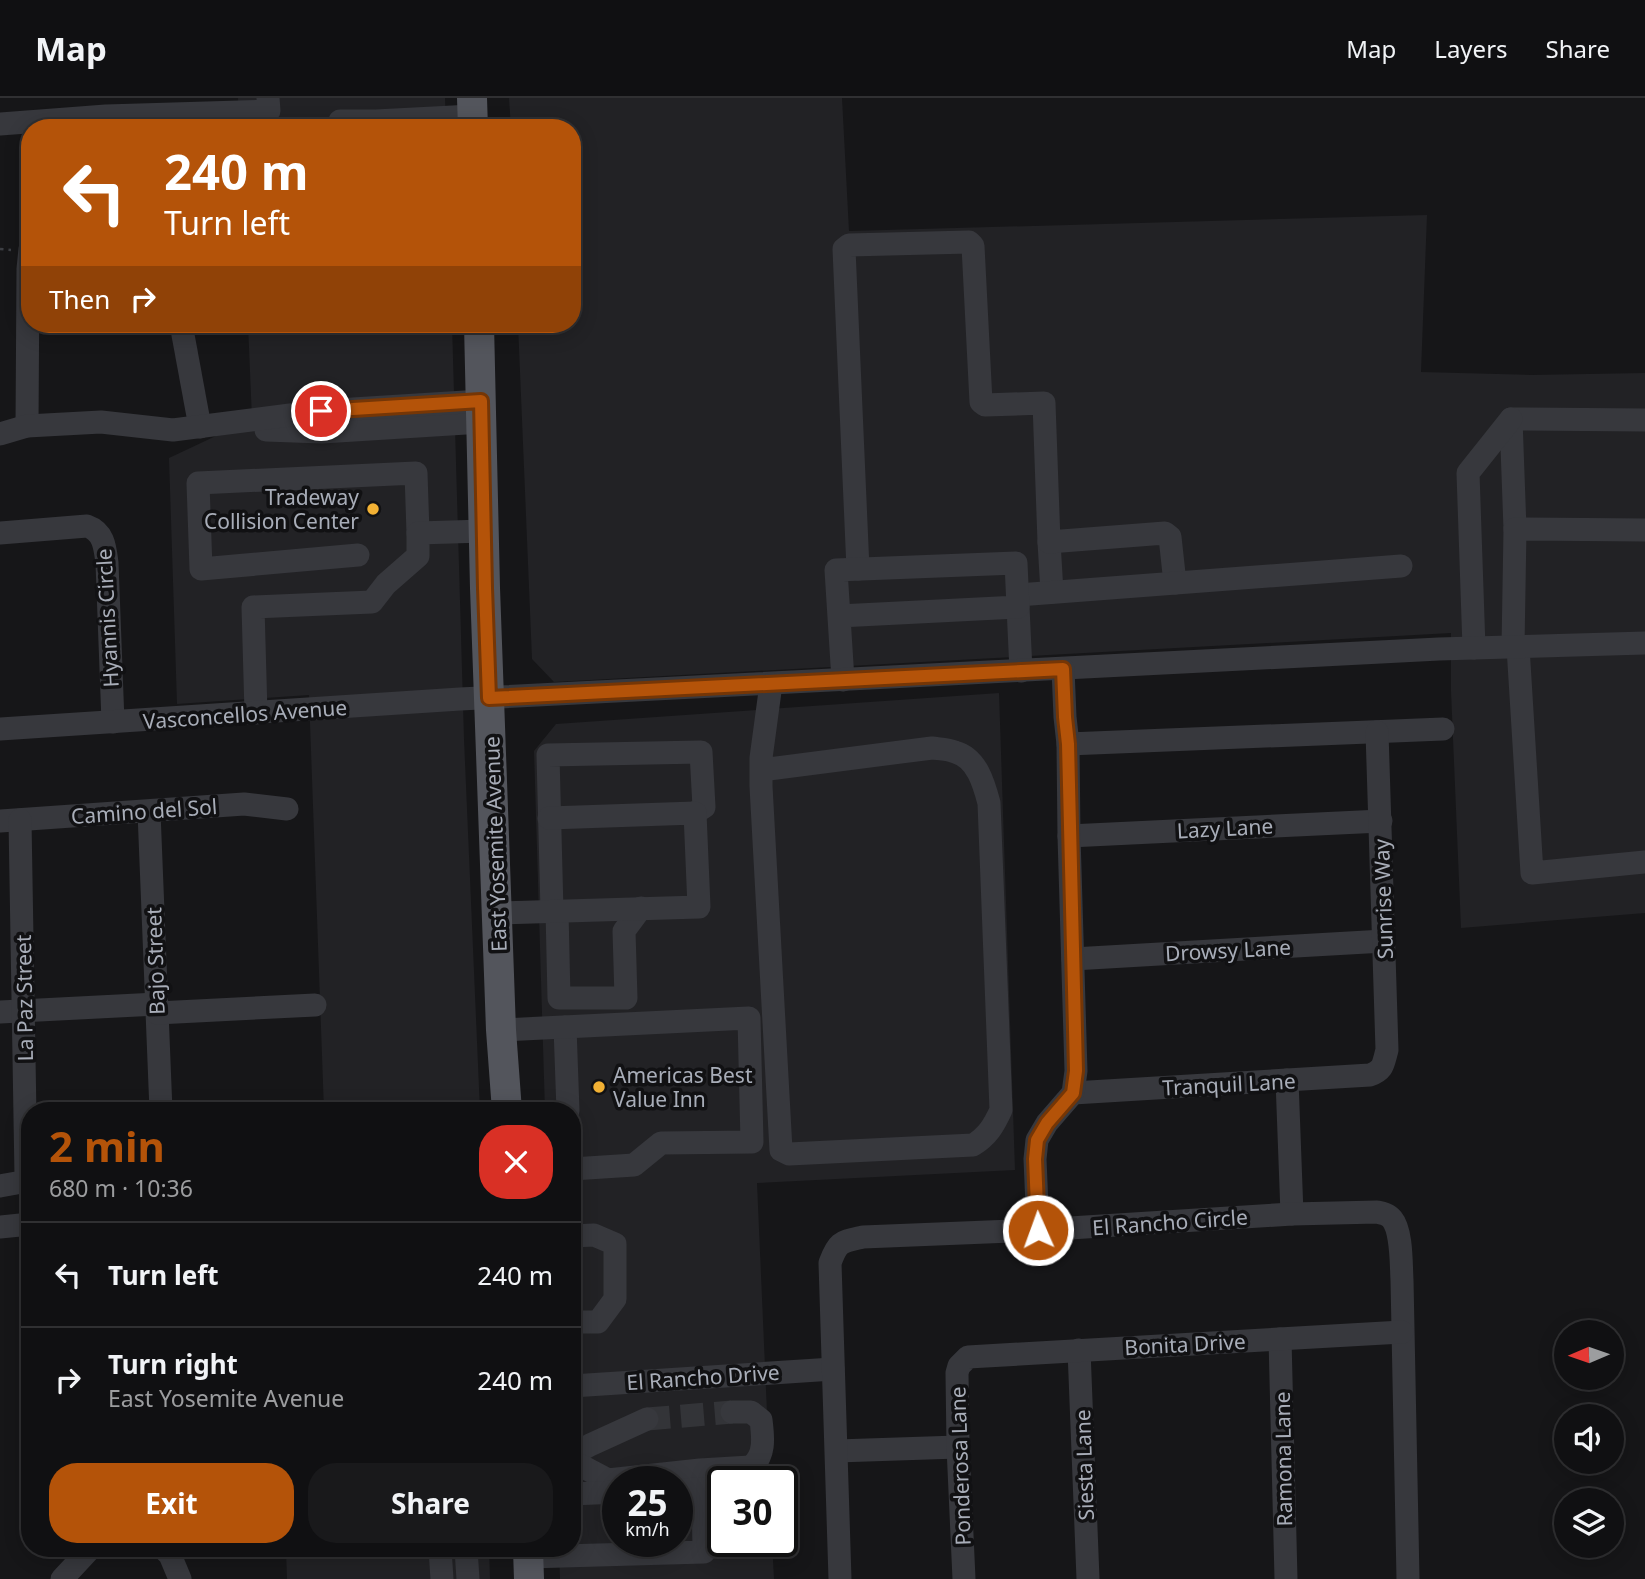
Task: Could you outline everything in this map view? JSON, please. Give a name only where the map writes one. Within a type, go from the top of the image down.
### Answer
[{"type":"main road","name":"East Yosemite Avenue","points":[[479,333],[489,698],[501,1030],[506,1102]]},
{"type":"street","points":[[192,119],[269,112]]},
{"type":"street","points":[[454,119],[472,114]]},
{"type":"street","points":[[82,119],[106,116],[144,119]]},
{"type":"street","points":[[0,124],[21,125]]},
{"type":"street","points":[[858,569],[844,249],[849,245],[969,242],[973,246],[981,402],[985,405],[1044,402],[1052,592]]},
{"type":"street","points":[[27,426],[28,333]]},
{"type":"street","points":[[183,333],[200,428]]},
{"type":"street","points":[[0,434],[27,426],[101,422],[173,430],[200,428],[322,432],[482,411]]},
{"type":"street","points":[[1511,419],[1645,420]]},
{"type":"street","points":[[1511,419],[1516,647],[1532,873],[1645,862]]},
{"type":"street","points":[[1474,648],[1468,473],[1511,419]]},
{"type":"street","points":[[256,713],[253,607],[372,601],[386,584],[418,556],[416,473],[198,483],[201,569],[358,555]]},
{"type":"street","name":"Hyannis Circle","points":[[0,533],[87,526],[94,528],[103,539],[107,563],[113,722]]},
{"type":"street","points":[[1515,529],[1645,530]]},
{"type":"street","points":[[418,533],[484,531]]},
{"type":"street","points":[[1049,542],[1164,533],[1170,537],[1175,583]]},
{"type":"street","points":[[843,680],[836,570],[1016,563],[1021,671]]},
{"type":"street","points":[[839,616],[1018,601],[1052,592],[1401,566]]},
{"type":"street","name":"Vasconcellos Avenue","points":[[0,729],[489,698],[1439,649],[1645,643]]},
{"type":"street","points":[[1038,1230],[1035,1159],[1037,1140],[1047,1123],[1073,1093],[1076,1071],[1068,744],[1063,669]]},
{"type":"street","points":[[761,770],[932,748],[958,752],[974,765],[984,783],[989,803],[1001,1110],[994,1126],[984,1138],[973,1145],[789,1154],[781,1150],[761,770],[771,684]]},
{"type":"street","points":[[1068,744],[1443,729]]},
{"type":"street","name":"Sunrise Way","points":[[1377,732],[1387,1050],[1382,1067]]},
{"type":"street","points":[[549,818],[695,813],[704,807],[701,752],[548,755],[549,818],[559,998],[626,998],[624,931],[641,908]]},
{"type":"street","name":"Camino del Sol","points":[[10,820],[244,804],[288,809]]},
{"type":"street","name":"Bajo Street","points":[[149,812],[161,1102]]},
{"type":"street","points":[[497,913],[699,907],[695,813]]},
{"type":"street","name":"La Paz Street","points":[[10,820],[24,1010],[25,1102]]},
{"type":"street","name":"Lazy Lane","points":[[1069,836],[1381,821]]},
{"type":"street","name":"Drowsy Lane","points":[[1073,959],[1384,941]]},
{"type":"street","points":[[0,1012],[316,1004]]},
{"type":"street","points":[[501,1030],[749,1018],[752,1142],[660,1143],[634,1165],[581,1168]]},
{"type":"street","points":[[565,1027],[568,1102]]},
{"type":"street","name":"Tranquil Lane","points":[[1073,1093],[1370,1075],[1382,1067]]},
{"type":"street","points":[[1287,1080],[1292,1214]]},
{"type":"street","name":"La Paz Street","points":[[0,1185],[21,1182]]},
{"type":"street","name":"El Rancho Circle","points":[[840,1579],[830,1263],[836,1247],[842,1241],[863,1237],[1038,1230],[1292,1214],[1377,1212],[1392,1218],[1398,1231],[1402,1280],[1408,1579]]},
{"type":"street","points":[[0,1227],[21,1225]]},
{"type":"street","points":[[581,1236],[594,1235],[615,1244],[615,1299],[598,1322],[581,1322]]},
{"type":"street","name":"Bonita Drive","points":[[968,1357],[1402,1332]]},
{"type":"street","name":"Ramona Lane","points":[[1280,1339],[1286,1579]]},
{"type":"street","name":"Siesta Lane","points":[[1079,1350],[1088,1579]]},
{"type":"street","name":"Ponderosa Lane","points":[[964,1579],[957,1373],[959,1366],[968,1357]]},
{"type":"street","name":"El Rancho Drive","points":[[581,1385],[833,1369]]},
{"type":"street","points":[[581,1466],[608,1480],[750,1467],[755,1464],[762,1449],[761,1420],[751,1412],[733,1412]]},
{"type":"street","points":[[581,1450],[647,1419]]},
{"type":"street","points":[[837,1451],[958,1447]]},
{"type":"street","points":[[693,1489],[703,1489],[704,1552],[693,1553]]},
{"type":"street","points":[[581,1494],[602,1493]]},
{"type":"street","points":[[62,1579],[82,1557]]},
{"type":"street","points":[[171,1557],[180,1579]]},
{"type":"street","points":[[441,1557],[442,1579]]},
{"type":"street","points":[[467,1557],[468,1579]]},
{"type":"street","points":[[528,1562],[616,1557]]},
{"type":"shaded area","points":[[238,98],[445,98],[446,119],[239,119]]},
{"type":"shaded area","points":[[509,98],[842,98],[849,231],[1427,215],[1421,372],[1531,375],[1645,373],[1645,913],[1461,928],[1451,633],[554,682],[532,659],[518,333],[581,333],[581,119],[510,119]]},
{"type":"shaded area","points":[[248,333],[452,333],[464,739],[480,1102],[324,1102],[309,695],[177,704],[169,458],[252,419]]},
{"type":"shaded area","points":[[999,693],[1015,1170],[757,1183],[769,1466],[707,1466],[707,1557],[773,1557],[774,1579],[560,1579],[559,1557],[581,1557],[581,1102],[545,1102],[534,751],[556,724]]},
{"type":"shaded area","points":[[286,1557],[489,1557],[490,1579],[287,1579]]},
{"type":"tunnel","points":[[647,1419],[732,1412]]},
{"type":"place","name":"Tradeway Collision Center","points":[[373,509]]},
{"type":"place","name":"Americas Best Value Inn","points":[[599,1087]]},
{"type":"route","points":[[321,411],[481,401],[489,698],[1063,669],[1068,744],[1076,1071],[1073,1093],[1047,1123],[1037,1140],[1035,1159],[1038,1230]]}]
